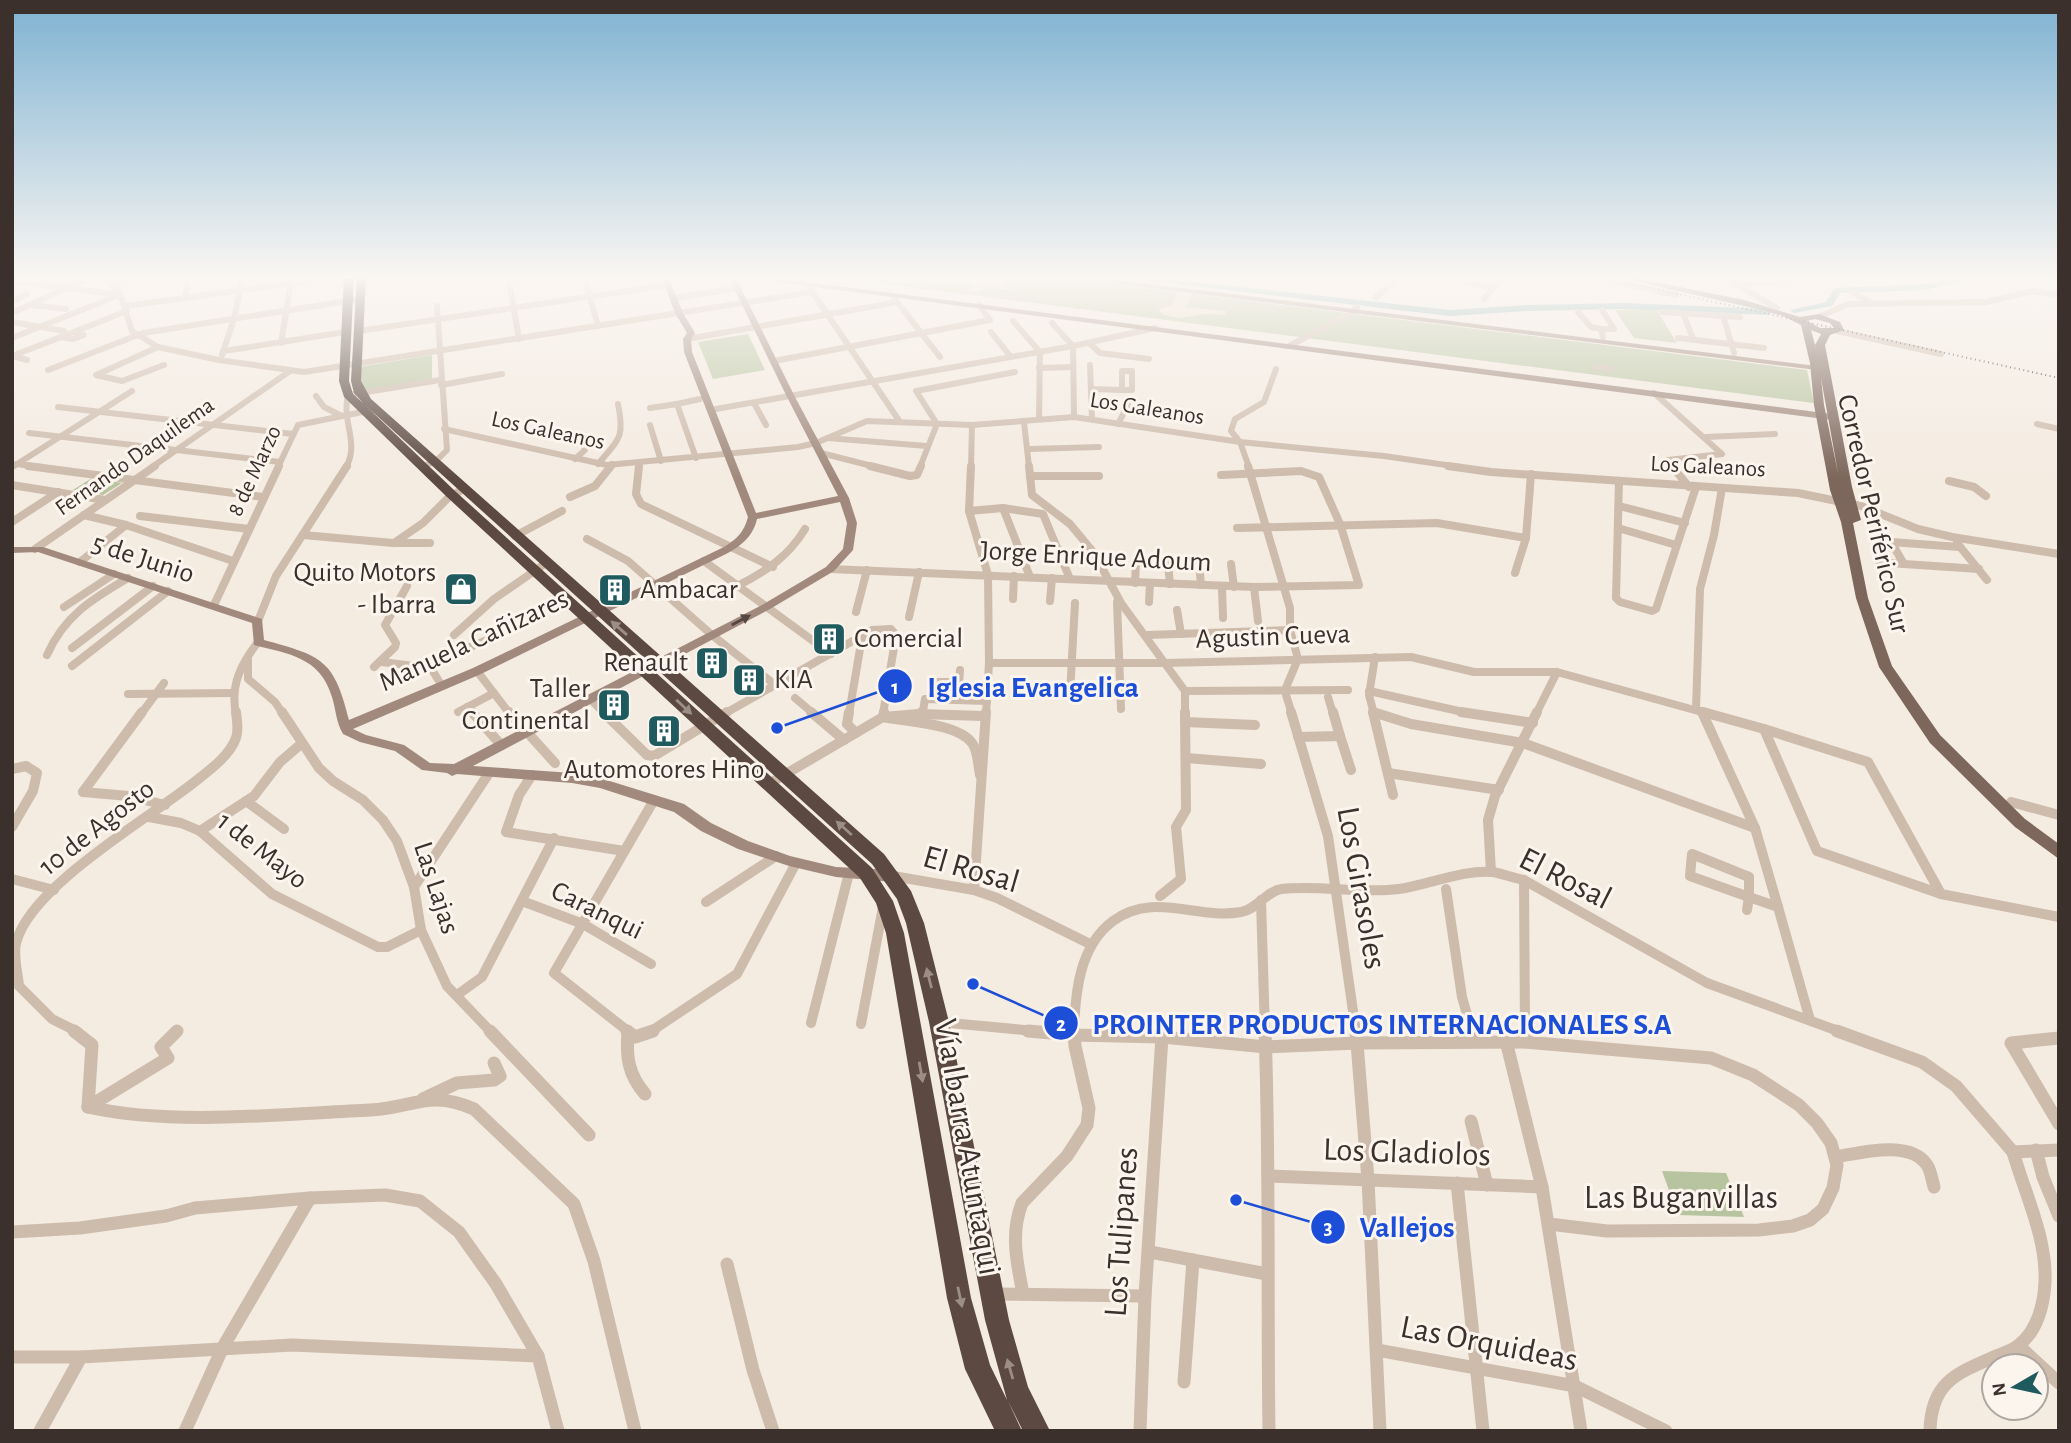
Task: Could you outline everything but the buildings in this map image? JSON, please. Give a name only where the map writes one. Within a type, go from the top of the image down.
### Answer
[{"type":"highway","points":[[347,343],[350,364]]},
{"type":"highway","points":[[356,343],[344,389],[354,394],[369,410],[438,462],[457,492],[593,614],[659,662],[878,859],[893,876],[905,896],[915,923],[939,1022],[991,1294],[1016,1391],[1037,1431]]},
{"type":"highway","points":[[438,462],[457,492],[515,536],[540,567]]},
{"type":"highway","name":"Vía Ibarra Atuntaqui","points":[[593,614],[643,670],[767,785],[884,901],[900,958],[959,1298],[978,1368],[1009,1431]]},
{"type":"main road","points":[[1659,343],[1762,355],[1820,366]]},
{"type":"main road","name":"Corredor Periférico Sur","points":[[1815,343],[1862,598],[1886,667],[1935,739],[2020,823],[2059,853]]},
{"type":"main road","name":"Corredor Periférico Sur","points":[[1820,343],[1820,366]]},
{"type":"main road","name":"Corredor Periférico Sur","points":[[1844,501],[1882,636],[1896,668],[1945,739],[2011,802],[2059,842]]},
{"type":"street","points":[[13,356],[44,343]]},
{"type":"street","points":[[48,370],[116,343]]},
{"type":"street","points":[[152,343],[219,360],[309,372],[490,343]]},
{"type":"street","points":[[219,360],[227,343]]},
{"type":"street","points":[[225,351],[279,343]]},
{"type":"street","points":[[438,462],[444,429],[439,343]]},
{"type":"street","points":[[687,343],[688,352],[710,411],[753,517],[844,498]]},
{"type":"street","points":[[451,771],[766,607],[830,569],[848,550],[852,523],[844,498],[765,343]]},
{"type":"street","points":[[847,343],[900,422]]},
{"type":"street","points":[[774,361],[872,343]]},
{"type":"street","points":[[930,343],[940,357]]},
{"type":"street","points":[[1000,343],[1011,357]]},
{"type":"street","points":[[1032,343],[1040,352],[1038,419]]},
{"type":"street","points":[[1071,343],[1073,346],[1074,416]]},
{"type":"street","points":[[710,411],[1084,343]]},
{"type":"street","points":[[1090,343],[1100,353],[1149,359]]},
{"type":"street","points":[[1276,343],[1828,416]]},
{"type":"street","points":[[1686,343],[1732,349]]},
{"type":"street","points":[[1707,343],[1762,355]]},
{"type":"street","points":[[1730,343],[1732,349]]},
{"type":"street","points":[[1888,343],[1941,355]]},
{"type":"street","points":[[38,346],[52,350]]},
{"type":"street","points":[[159,347],[96,376],[122,381],[164,365]]},
{"type":"street","points":[[13,356],[27,360]]},
{"type":"street","points":[[1090,365],[1092,419]]},
{"type":"street","points":[[1039,368],[1073,367]]},
{"type":"street","points":[[1595,367],[1611,369]]},
{"type":"street","points":[[1276,369],[1271,391],[1261,408],[1233,421],[1232,434],[1240,442],[1251,473],[1286,587],[1290,630],[1298,659],[1285,692]]},
{"type":"street","name":"Fernando Daquilema","points":[[35,549],[290,371]]},
{"type":"street","points":[[821,453],[910,476],[917,475],[937,424],[916,391],[1015,372]]},
{"type":"street","points":[[502,374],[354,394],[343,417],[354,452],[268,587],[258,621],[258,642],[310,655],[329,677],[337,692],[345,727],[354,736],[407,752],[427,767],[600,783],[679,808],[706,827],[743,845],[796,863],[893,876]]},
{"type":"street","points":[[1091,389],[1122,390]]},
{"type":"street","points":[[14,465],[132,391]]},
{"type":"street","points":[[1619,481],[1616,598],[1620,602],[1652,611],[1656,609],[1685,523],[1692,487],[1668,460],[1722,456],[1654,393]]},
{"type":"street","points":[[316,396],[324,407],[343,417]]},
{"type":"street","points":[[650,408],[700,399]]},
{"type":"street","points":[[754,403],[766,425]]},
{"type":"street","points":[[598,464],[615,445],[624,427],[618,404]]},
{"type":"street","points":[[677,404],[696,458]]},
{"type":"street","points":[[1118,424],[1128,405]]},
{"type":"street","points":[[58,407],[293,434]]},
{"type":"street","name":"8 de Marzo","points":[[214,605],[298,425],[369,410]]},
{"type":"street","name":"Los Galeanos","points":[[444,429],[598,464],[612,464],[728,455],[816,443],[867,421],[972,425],[1074,416],[1240,442],[1384,456],[1491,472],[1692,487],[1774,490],[1844,501],[1918,529],[1952,537],[2059,554]]},
{"type":"street","points":[[1024,422],[1034,497],[1045,511],[1070,579]]},
{"type":"street","points":[[2038,424],[2059,429]]},
{"type":"street","points":[[650,425],[661,461]]},
{"type":"street","points":[[972,425],[969,511],[988,575],[989,663],[979,775],[974,890]]},
{"type":"street","points":[[30,433],[280,463]]},
{"type":"street","points":[[575,458],[581,456],[585,450],[581,434]]},
{"type":"street","points":[[1705,438],[1775,434]]},
{"type":"street","points":[[828,438],[927,446]]},
{"type":"street","points":[[1029,449],[1098,447]]},
{"type":"street","points":[[639,463],[636,494],[641,504],[773,567]]},
{"type":"street","points":[[570,496],[582,494],[603,480],[612,464]]},
{"type":"street","points":[[14,465],[263,497]]},
{"type":"street","points":[[1221,475],[1301,471],[1313,474],[1322,480],[1340,524]]},
{"type":"street","points":[[1515,573],[1526,538],[1531,474]]},
{"type":"street","points":[[1030,476],[1099,476]]},
{"type":"street","points":[[1949,481],[1973,487],[1986,496]]},
{"type":"street","points":[[12,485],[105,500]]},
{"type":"street","points":[[1723,488],[1700,589],[1698,710],[1755,828],[1810,1020]]},
{"type":"street","points":[[12,522],[58,492]]},
{"type":"street","points":[[393,544],[425,522],[439,504],[457,492]]},
{"type":"street","points":[[1018,510],[1034,497]]},
{"type":"street","points":[[1619,506],[1685,523]]},
{"type":"street","points":[[969,511],[1003,508],[1045,511],[1060,514],[1074,528],[1111,580],[1118,602],[1117,663],[1121,709]]},
{"type":"street","points":[[1003,508],[1030,577]]},
{"type":"street","points":[[515,536],[562,511]]},
{"type":"street","points":[[85,515],[233,561]]},
{"type":"street","points":[[140,516],[248,529]]},
{"type":"street","name":"Manuela Cañizares","points":[[345,727],[477,671],[704,561],[731,547],[749,533],[753,517]]},
{"type":"street","points":[[1237,528],[1437,523],[1526,538]]},
{"type":"street","name":"Jorge Enrique Adoum","points":[[830,569],[1234,587],[1359,585],[1340,524]]},
{"type":"street","points":[[80,562],[126,526]]},
{"type":"street","points":[[1618,528],[1676,545]]},
{"type":"street","points":[[737,586],[773,567],[795,548],[805,529]]},
{"type":"street","points":[[303,535],[393,544],[430,543]]},
{"type":"street","points":[[1952,537],[1987,580]]},
{"type":"street","points":[[587,539],[628,561],[712,635],[774,684]]},
{"type":"street","points":[[1904,564],[1891,542],[1960,547]]},
{"type":"street","name":"5 de Junio","points":[[12,550],[35,549],[258,621]]},
{"type":"street","points":[[704,561],[831,654]]},
{"type":"street","points":[[1135,583],[1136,562]]},
{"type":"street","points":[[1199,562],[1201,585]]},
{"type":"street","points":[[1879,562],[1979,569]]},
{"type":"street","points":[[1168,564],[1170,584]]},
{"type":"street","points":[[1231,564],[1234,587]]},
{"type":"street","points":[[454,635],[494,599],[540,567]]},
{"type":"street","points":[[856,612],[867,570]]},
{"type":"street","points":[[909,617],[919,572]]},
{"type":"street","points":[[64,607],[114,574]]},
{"type":"street","points":[[1013,599],[1014,576]]},
{"type":"street","points":[[47,656],[63,622],[73,612],[128,578]]},
{"type":"street","points":[[1050,601],[1052,578]]},
{"type":"street","points":[[1149,602],[1150,583]]},
{"type":"street","points":[[72,648],[153,586]]},
{"type":"street","points":[[374,667],[382,662],[396,643],[385,625],[407,586]]},
{"type":"street","points":[[1222,586],[1223,618]]},
{"type":"street","points":[[1254,587],[1258,621]]},
{"type":"street","points":[[72,666],[168,591]]},
{"type":"street","points":[[1118,602],[1129,611],[1185,691],[1186,810],[1176,827],[1181,879],[1160,896]]},
{"type":"street","points":[[1070,694],[1075,603]]},
{"type":"street","points":[[1177,610],[1181,634]]},
{"type":"street","points":[[590,699],[650,756],[872,631],[891,629],[896,633],[883,717]]},
{"type":"street","points":[[1147,635],[1290,630]]},
{"type":"street","points":[[856,733],[847,724],[859,670],[862,637]]},
{"type":"street","points":[[382,662],[416,668],[492,638]]},
{"type":"street","name":"10 de Agosto","points":[[88,1107],[92,1045],[81,1034],[52,1018],[16,988],[16,944],[20,930],[28,917],[54,890],[91,859],[194,783],[233,747],[239,720],[234,693],[237,676],[258,642]]},
{"type":"street","name":"Las Lajas","points":[[248,656],[248,679],[275,702],[301,744],[326,775],[363,800],[383,820],[397,841],[414,887],[421,929],[447,986],[589,1135]]},
{"type":"street","points":[[1376,657],[1369,691],[1393,795]]},
{"type":"street","name":"Agustin Cueva","points":[[989,663],[1165,663],[1411,657],[1475,672],[1557,673],[1698,710],[1868,762],[1941,894]]},
{"type":"street","points":[[429,665],[442,686]]},
{"type":"street","points":[[958,699],[960,670]]},
{"type":"street","points":[[477,671],[524,733],[555,763]]},
{"type":"street","points":[[1491,872],[1488,820],[1499,790],[1557,673]]},
{"type":"street","points":[[937,698],[938,682],[959,682]]},
{"type":"street","points":[[164,683],[83,792],[129,796],[164,806]]},
{"type":"street","points":[[1185,691],[1348,690]]},
{"type":"street","points":[[1369,691],[1460,712],[1533,723]]},
{"type":"street","name":"Los Girasoles","points":[[1285,692],[1328,836],[1358,1042],[1368,1180],[1380,1431]]},
{"type":"street","points":[[128,694],[234,693]]},
{"type":"street","points":[[458,712],[494,693]]},
{"type":"street","points":[[1328,697],[1351,770]]},
{"type":"street","points":[[795,698],[844,740]]},
{"type":"street","points":[[919,714],[923,711],[920,699],[987,701]]},
{"type":"street","points":[[467,707],[502,745]]},
{"type":"street","points":[[1373,712],[1411,724],[1523,743],[1755,828]]},
{"type":"street","points":[[767,785],[883,717],[919,714],[983,716]]},
{"type":"street","points":[[883,717],[950,730],[968,739],[976,751],[979,775]]},
{"type":"street","points":[[1185,722],[1255,725]]},
{"type":"street","points":[[1763,729],[1817,851],[1941,894],[2059,917]]},
{"type":"street","points":[[1298,737],[1340,736]]},
{"type":"street","points":[[200,831],[247,801],[261,788],[280,762],[301,744]]},
{"type":"street","points":[[1186,758],[1261,764]]},
{"type":"street","points":[[12,769],[26,765],[37,773],[33,791],[12,827]]},
{"type":"street","points":[[414,887],[489,773]]},
{"type":"street","points":[[1388,773],[1499,790]]},
{"type":"street","points":[[532,775],[519,795],[505,830],[508,834],[554,838],[624,851]]},
{"type":"street","points":[[654,800],[554,973],[635,1037],[651,1032],[737,974],[796,863]]},
{"type":"street","points":[[247,801],[284,829]]},
{"type":"street","points":[[2011,802],[2059,815]]},
{"type":"street","name":"1 de Mayo","points":[[149,817],[181,823],[200,831],[272,894],[378,947],[387,947],[421,929]]},
{"type":"street","points":[[457,995],[482,977],[554,838]]},
{"type":"street","points":[[1747,910],[1747,897],[1751,880],[1746,875],[1692,854],[1690,876],[1747,897],[1778,907]]},
{"type":"street","points":[[706,902],[776,856]]},
{"type":"street","name":"El Rosal","points":[[893,876],[974,890],[998,898],[1090,944],[1101,930],[1138,908],[1168,905],[1229,913],[1251,909],[1269,892],[1280,889],[1398,889],[1441,879],[1491,872],[1524,880],[1707,983],[1922,1062],[1956,1086],[2013,1152]]},
{"type":"street","points":[[811,1023],[858,873]]},
{"type":"street","points":[[1524,880],[1525,1042]]},
{"type":"street","points":[[14,881],[54,890]]},
{"type":"street","points":[[1446,889],[1462,998],[1475,1041]]},
{"type":"street","points":[[1261,900],[1269,1176],[1269,1431]]},
{"type":"street","name":"Caranqui","points":[[522,901],[583,924],[651,964]]},
{"type":"street","points":[[862,1024],[884,901]]},
{"type":"street","points":[[1023,1294],[1013,1244],[1017,1213],[1022,1203],[1074,1146],[1087,1125],[1088,1105],[1073,1035],[1073,1020],[1090,944]]},
{"type":"street","points":[[939,1022],[1073,1035],[1162,1037],[1266,1047],[1358,1042],[1506,1041],[1682,1053],[1740,1067],[1790,1097],[1812,1118],[1832,1144],[1835,1157],[1895,1151],[1915,1155],[1927,1165],[1934,1187]]},
{"type":"street","points":[[88,1107],[168,1058],[161,1047],[177,1031]]},
{"type":"street","points":[[628,1032],[627,1065],[631,1079],[645,1094]]},
{"type":"street","name":"Los Tulipanes","points":[[1140,1431],[1145,1296],[1150,1252],[1162,1037]]},
{"type":"street","points":[[2059,1038],[2017,1041],[2011,1044],[2011,1047],[2059,1124]]},
{"type":"street","points":[[1506,1041],[1542,1186],[1581,1431]]},
{"type":"street","points":[[421,1100],[461,1080],[494,1080],[500,1076],[494,1063]]},
{"type":"street","points":[[88,1107],[114,1113],[190,1116],[375,1110],[421,1100],[454,1101],[474,1109],[574,1204],[594,1261],[635,1431]]},
{"type":"street","points":[[1471,1121],[1487,1185]]},
{"type":"street","points":[[2036,1150],[2043,1177],[2059,1216]]},
{"type":"street","points":[[1929,1430],[1934,1394],[1949,1378],[2019,1346],[2038,1319],[2044,1297],[2043,1261],[2035,1222],[2013,1152],[2059,1150]]},
{"type":"street","name":"Las Buganvillas","points":[[1549,1224],[1604,1231],[1761,1231],[1804,1223],[1825,1209],[1837,1179],[1835,1157]]},
{"type":"street","name":"Los Gladiolos","points":[[1269,1176],[1542,1186]]},
{"type":"street","points":[[1457,1183],[1483,1431]]},
{"type":"street","points":[[12,1232],[93,1226],[166,1216],[195,1208],[310,1198],[384,1195],[420,1201],[459,1232],[496,1284],[538,1356],[558,1431]]},
{"type":"street","points":[[185,1431],[223,1347],[310,1198]]},
{"type":"street","points":[[1150,1252],[1267,1274]]},
{"type":"street","points":[[1184,1382],[1193,1260]]},
{"type":"street","points":[[727,1264],[753,1370],[773,1431]]},
{"type":"street","points":[[991,1294],[1145,1296]]},
{"type":"street","points":[[12,1357],[81,1357],[223,1347],[349,1346],[538,1356]]},
{"type":"street","points":[[2019,1346],[2059,1382]]},
{"type":"street","name":"Las Orquideas","points":[[1377,1350],[1575,1386],[1666,1431]]},
{"type":"street","points":[[40,1431],[81,1357]]},
{"type":"green space","points":[[699,343],[752,343],[765,370],[713,379]]},
{"type":"green space","points":[[1348,343],[1591,343],[1807,370],[1814,403]]},
{"type":"green space","points":[[432,355],[432,380],[362,390],[359,367]]},
{"type":"green space","points":[[92,478],[122,483],[103,495],[73,490]]},
{"type":"green space","points":[[1662,1171],[1726,1173],[1744,1217],[1678,1215]]},
{"type":"railway","points":[[1902,343],[2059,378]]},
{"type":"place","name":"Quito Motors - Ibarra","points":[[461,589]]},
{"type":"place","name":"Ambacar","points":[[615,590]]},
{"type":"place","name":"Comercial","points":[[829,639]]},
{"type":"place","name":"Renault","points":[[712,663]]},
{"type":"place","name":"KIA","points":[[749,680]]},
{"type":"place","name":"Taller Continental","points":[[614,705]]},
{"type":"place","name":"Iglesia Evangelica","points":[[777,728]]},
{"type":"place","name":"Automotores Hino","points":[[664,731]]},
{"type":"place","name":"PROINTER PRODUCTOS INTERNACIONALES S.A","points":[[973,984]]},
{"type":"place","name":"Vallejos","points":[[1236,1200]]}]
